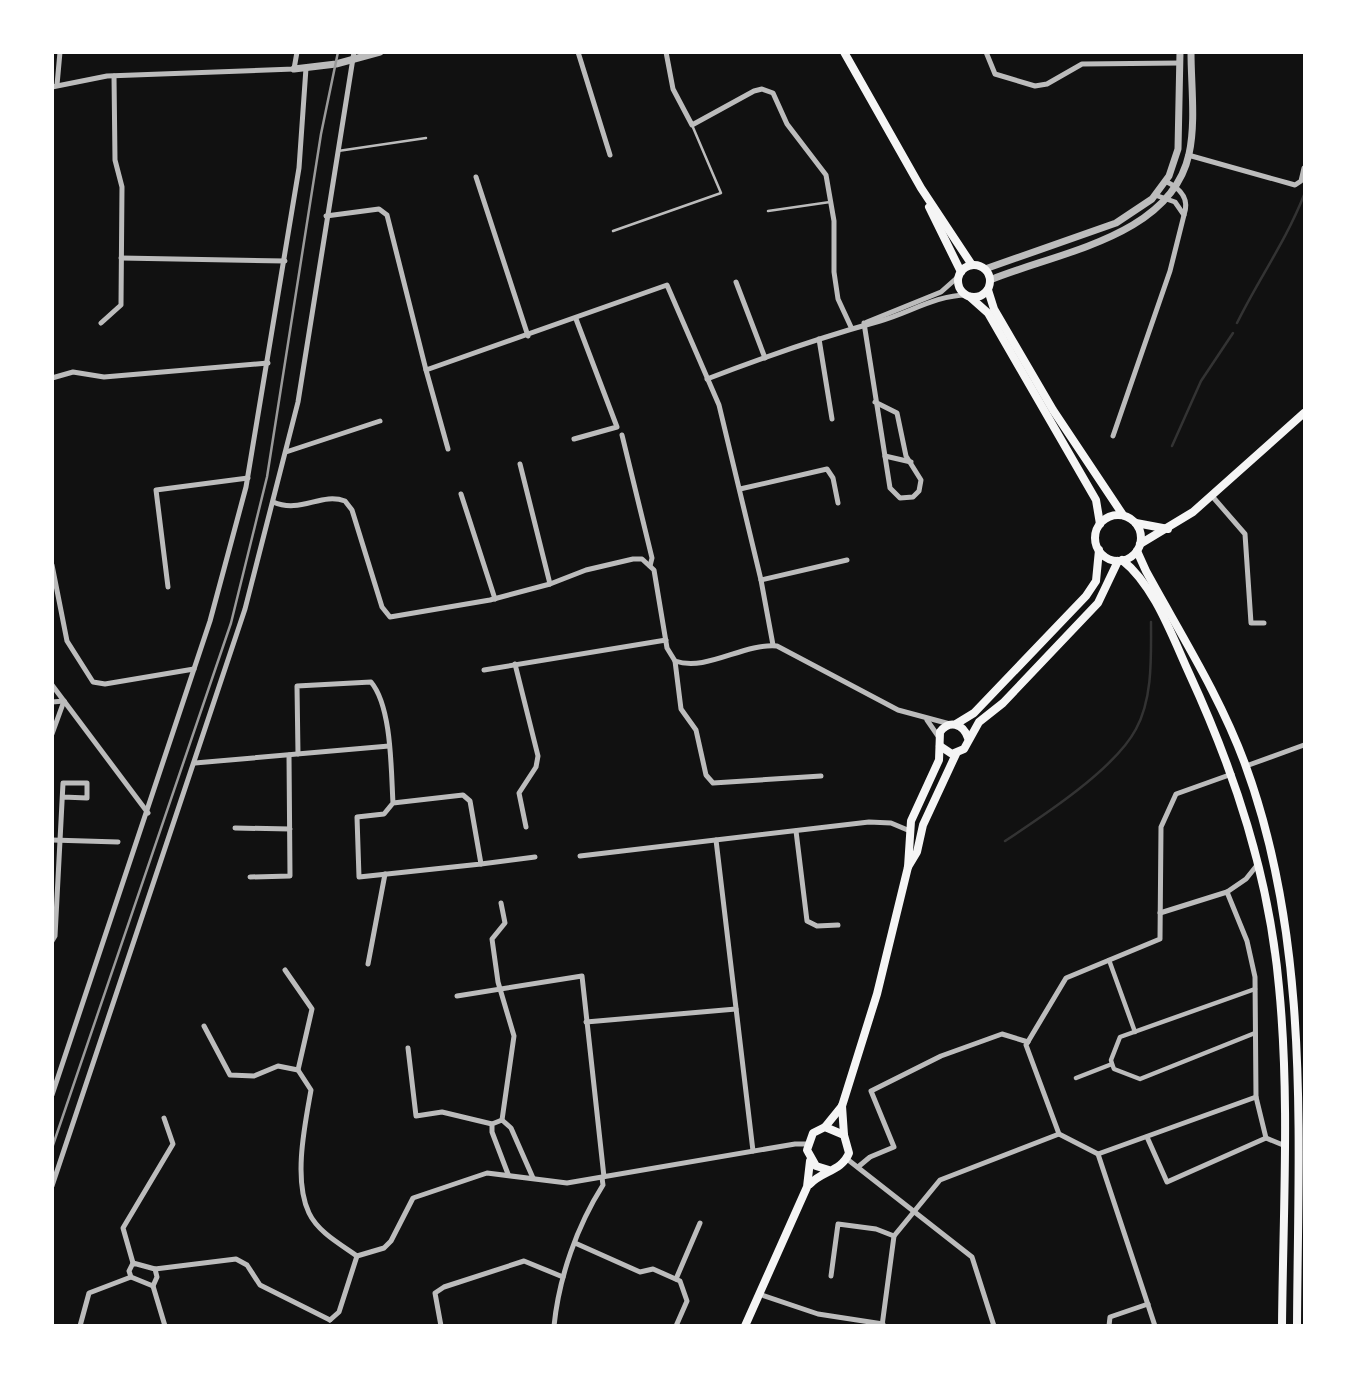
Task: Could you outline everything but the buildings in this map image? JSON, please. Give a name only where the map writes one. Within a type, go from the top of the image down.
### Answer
[{"type":"main road","points":[[844,52],[921,188],[972,265],[985,269],[990,280],[988,290],[994,309],[1053,410],[1123,515],[1136,523],[1168,529]]},
{"type":"main road","points":[[921,188],[960,274],[958,285],[988,313],[1096,500],[1100,524]]},
{"type":"main road","points":[[960,274],[972,265]]},
{"type":"main road","points":[[968,296],[980,296],[988,290]]},
{"type":"main road","points":[[908,867],[917,852],[923,825],[956,754],[964,749],[968,737],[979,722],[999,707],[1098,603],[1120,560],[1212,496],[1304,413]]},
{"type":"main road","points":[[807,1186],[847,1159],[849,1146],[844,1135],[842,1106],[877,994],[908,867],[910,831],[916,806],[939,760],[938,737],[942,729],[974,713],[1086,596],[1096,581],[1099,550],[1095,536],[1100,524],[1108,517],[1123,515]]},
{"type":"main road","points":[[1136,523],[1139,547],[1218,698],[1246,766],[1276,878],[1294,996],[1298,1054],[1297,1188],[1301,1233],[1297,1325]]},
{"type":"main road","points":[[1099,550],[1120,560],[1140,575],[1183,659],[1232,774],[1258,864],[1280,997],[1282,1325]]},
{"type":"main road","points":[[953,724],[964,729],[968,737]]},
{"type":"main road","points":[[940,746],[947,753],[956,754]]},
{"type":"main road","points":[[745,1325],[807,1186],[810,1161],[807,1144],[813,1133],[825,1127],[842,1106]]},
{"type":"main road","points":[[825,1127],[832,1127],[844,1135]]},
{"type":"main road","points":[[810,1161],[829,1170]]},
{"type":"street","points":[[60,52],[55,86],[114,76],[306,68],[380,52]]},
{"type":"street","points":[[294,69],[297,52]]},
{"type":"street","points":[[578,52],[610,155]]},
{"type":"street","points":[[666,52],[673,89],[692,125],[754,91],[762,89],[773,93],[787,124],[826,175],[832,202],[834,272],[838,299],[851,327]]},
{"type":"street","points":[[986,52],[995,74],[1035,86],[1047,84],[1082,64],[1180,64]]},
{"type":"street","points":[[985,269],[1122,220],[1144,207],[1155,195],[1166,181],[1178,149],[1180,52]]},
{"type":"street","points":[[990,280],[1129,228],[1166,200],[1176,186],[1188,155],[1191,52]]},
{"type":"street","points":[[52,1185],[245,609],[298,402],[353,56]]},
{"type":"street","points":[[52,1095],[210,621],[247,478],[299,168],[306,68]]},
{"type":"street","points":[[101,324],[121,305],[122,187],[115,160],[114,76]]},
{"type":"street","points":[[1188,155],[1295,186],[1301,181],[1304,168]]},
{"type":"street","points":[[476,177],[527,336]]},
{"type":"street","points":[[1113,436],[1170,271],[1184,215],[1186,202],[1176,186],[1166,181]]},
{"type":"street","points":[[1155,195],[1180,206],[1184,215]]},
{"type":"street","points":[[326,216],[379,209],[387,215],[448,449]]},
{"type":"street","points":[[121,258],[285,261]]},
{"type":"street","points":[[708,379],[864,323],[878,315],[941,292],[960,274]]},
{"type":"street","points":[[736,282],[765,358]]},
{"type":"street","points":[[426,370],[667,285],[719,405],[761,580],[773,645]]},
{"type":"street","points":[[864,323],[878,322],[951,295],[968,296]]},
{"type":"street","points":[[575,439],[617,427],[576,318]]},
{"type":"street","points":[[864,323],[875,402],[890,488],[900,498],[914,497],[919,491],[921,480],[906,456],[897,413],[875,402]]},
{"type":"street","points":[[819,339],[832,419]]},
{"type":"street","points":[[52,377],[74,372],[104,377],[268,363]]},
{"type":"street","points":[[286,452],[380,421]]},
{"type":"street","points":[[622,435],[652,558],[650,566]]},
{"type":"street","points":[[884,456],[911,462]]},
{"type":"street","points":[[520,464],[550,584]]},
{"type":"street","points":[[740,489],[827,469],[834,478],[838,503]]},
{"type":"street","points":[[167,587],[156,490],[247,478]]},
{"type":"street","points":[[461,494],[495,599]]},
{"type":"street","points":[[1212,496],[1245,534],[1251,622],[1265,622]]},
{"type":"street","points":[[273,502],[288,508],[333,498],[345,501],[352,510],[382,607],[390,617],[495,599],[550,584],[586,570],[642,559],[650,566],[658,584],[667,648],[675,661],[681,709],[696,730],[706,775],[713,783],[821,776]]},
{"type":"street","points":[[761,580],[847,559]]},
{"type":"street","points":[[52,565],[67,640],[93,682],[105,684],[194,669]]},
{"type":"street","points":[[484,670],[666,640]]},
{"type":"street","points":[[675,661],[696,663],[762,645],[773,645],[803,657],[898,710],[927,720],[953,724]]},
{"type":"street","points":[[515,664],[538,756],[536,767],[519,793],[526,827]]},
{"type":"street","points":[[298,754],[297,686],[371,682],[378,690],[389,746],[393,803],[384,814],[357,817],[359,877],[535,857]]},
{"type":"street","points":[[52,685],[148,813]]},
{"type":"street","points":[[52,702],[64,701]]},
{"type":"street","points":[[52,734],[64,701]]},
{"type":"street","points":[[927,720],[938,737]]},
{"type":"street","points":[[1246,766],[1304,745]]},
{"type":"street","points":[[195,763],[389,746]]},
{"type":"street","points":[[250,877],[290,876],[289,755]]},
{"type":"street","points":[[1155,1325],[1098,1154],[1059,1134],[1026,1045],[1066,978],[1160,939],[1161,827],[1167,809],[1176,794],[1232,774]]},
{"type":"street","points":[[52,941],[55,936],[63,783],[87,783],[87,798],[63,797]]},
{"type":"street","points":[[393,803],[463,795],[470,801],[481,864]]},
{"type":"street","points":[[580,856],[869,822],[891,823],[910,831]]},
{"type":"street","points":[[235,828],[290,829]]},
{"type":"street","points":[[796,831],[807,921],[817,926],[838,925]]},
{"type":"street","points":[[716,840],[753,1151]]},
{"type":"street","points":[[52,841],[118,842]]},
{"type":"street","points":[[1160,913],[1227,892],[1246,879],[1258,864]]},
{"type":"street","points":[[368,964],[385,874]]},
{"type":"street","points":[[1227,892],[1247,941],[1255,989],[1256,1097],[1266,1138]]},
{"type":"street","points":[[500,903],[505,923],[492,939],[500,990],[514,1035],[502,1120]]},
{"type":"street","points":[[1109,960],[1135,1032]]},
{"type":"street","points":[[285,970],[312,1009],[298,1070]]},
{"type":"street","points":[[457,996],[582,976],[603,1185],[575,1243],[557,1293],[554,1325]]},
{"type":"street","points":[[1255,989],[1121,1037],[1111,1060],[1114,1069],[1140,1079],[1255,1033]]},
{"type":"street","points":[[586,1023],[736,1009]]},
{"type":"street","points":[[204,1026],[230,1075],[254,1076],[278,1066],[298,1070],[312,1090],[300,1147],[309,1212],[325,1234],[356,1256]]},
{"type":"street","points":[[858,1167],[870,1157],[894,1147],[871,1091],[930,1061],[1002,1034],[1028,1041]]},
{"type":"street","points":[[408,1048],[416,1116],[442,1112],[492,1124],[502,1120]]},
{"type":"street","points":[[1076,1078],[1112,1064]]},
{"type":"street","points":[[1098,1154],[1256,1097]]},
{"type":"street","points":[[153,1286],[146,1286],[131,1277],[129,1271],[133,1264],[122,1228],[173,1144],[164,1118]]},
{"type":"street","points":[[502,1120],[511,1128],[533,1178]]},
{"type":"street","points":[[492,1124],[492,1132],[509,1174]]},
{"type":"street","points":[[759,1294],[818,1314],[882,1325],[894,1236],[940,1180],[1059,1134]]},
{"type":"street","points":[[1147,1137],[1167,1182],[1266,1138],[1283,1145]]},
{"type":"street","points":[[356,1256],[384,1248],[391,1241],[413,1198],[487,1173],[567,1183],[807,1144]]},
{"type":"street","points":[[847,1159],[916,1210],[972,1257],[994,1325]]},
{"type":"street","points":[[1297,1188],[1304,1195]]},
{"type":"street","points":[[676,1279],[700,1223]]},
{"type":"street","points":[[831,1276],[838,1224],[876,1229],[894,1236]]},
{"type":"street","points":[[575,1243],[640,1272],[653,1269],[680,1281],[687,1301],[676,1325]]},
{"type":"street","points":[[133,1264],[155,1269],[243,1261],[260,1285],[331,1323],[340,1312],[356,1256]]},
{"type":"street","points":[[440,1323],[435,1293],[513,1262],[524,1261],[563,1277]]},
{"type":"street","points":[[155,1269],[157,1277],[153,1286],[165,1325]]},
{"type":"street","points":[[80,1325],[89,1293],[131,1277]]},
{"type":"street","points":[[1109,1325],[1110,1317],[1148,1304]]},
{"type":"lane","points":[[613,231],[721,192],[692,125]]},
{"type":"lane","points":[[338,151],[426,138]]},
{"type":"lane","points":[[768,211],[832,202]]},
{"type":"waterway","points":[[1237,323],[1289,229],[1304,195]]},
{"type":"waterway","points":[[1172,446],[1201,381],[1233,333]]},
{"type":"waterway","points":[[1005,841],[1077,791],[1126,744],[1136,729],[1146,704],[1150,677],[1151,622]]},
{"type":"railway","points":[[52,1148],[231,623],[267,477],[321,134],[338,52]]}]
